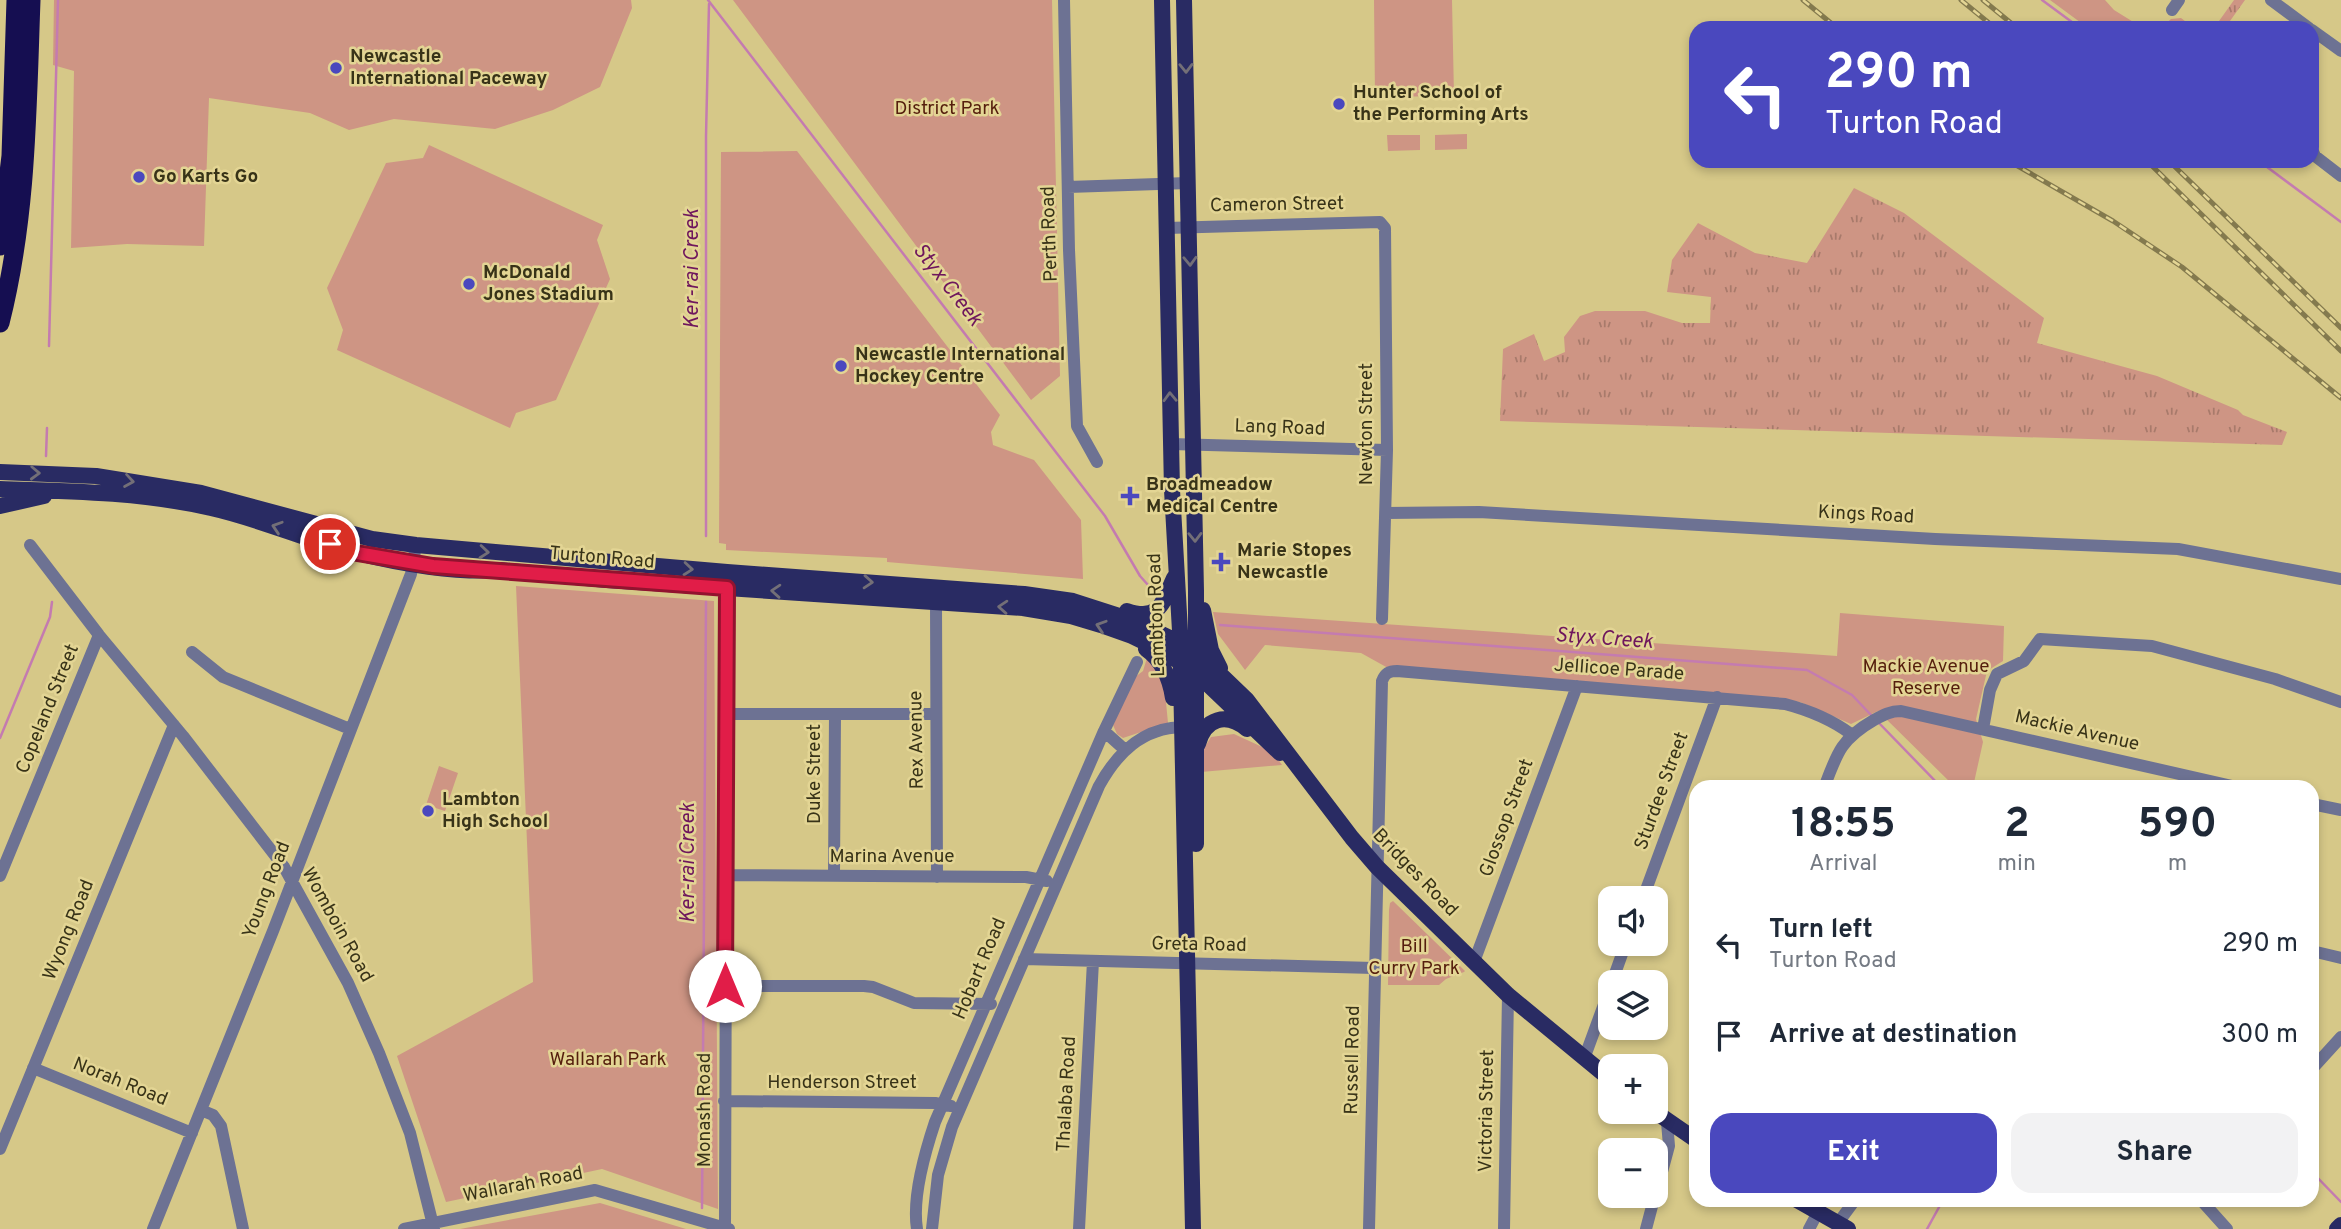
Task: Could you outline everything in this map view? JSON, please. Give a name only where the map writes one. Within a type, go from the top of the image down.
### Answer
[{"type":"highway","points":[[0,323],[22,210],[27,141],[16,0]]},
{"type":"highway","points":[[0,246],[22,53],[31,0]]},
{"type":"main road","name":"Lambton Road","points":[[1162,0],[1171,444],[1204,1229]]},
{"type":"main road","name":"Lambton Road","points":[[1184,0],[1196,591],[1194,1229]]},
{"type":"main road","name":"Turton Road","points":[[3,469],[96,477],[201,492],[359,536],[416,545],[1056,613],[1132,636],[1163,651],[1195,672]]},
{"type":"main road","name":"Turton Road","points":[[0,489],[113,494],[211,508],[357,553],[483,571],[727,580],[1060,598],[1132,620],[1180,641]]},
{"type":"main road","points":[[0,506],[63,491]]},
{"type":"main road","points":[[1088,606],[1099,602],[1135,614],[1150,613],[1166,601],[1176,573]]},
{"type":"main road","points":[[1196,591],[1214,657],[1224,676]]},
{"type":"main road","points":[[1132,636],[1133,640],[1153,654],[1169,677],[1175,712],[1182,727]]},
{"type":"main road","name":"Bridges Road","points":[[1180,641],[1195,650],[1224,676],[1267,723],[1298,768],[1377,867],[1508,995],[1598,1070]]},
{"type":"main road","name":"Bridges Road","points":[[1195,672],[1259,735],[1298,768]]},
{"type":"main road","points":[[1195,757],[1201,734],[1214,722],[1236,720],[1252,734],[1259,735]]},
{"type":"main road","points":[[1668,1123],[1689,1136]]},
{"type":"main road","points":[[1809,1207],[1843,1226]]},
{"type":"main road","points":[[2337,1229],[2341,1225]]},
{"type":"street","name":"Perth Road","points":[[1065,0],[1068,187],[1077,426],[1097,462]]},
{"type":"street","points":[[2271,0],[2300,21]]},
{"type":"street","points":[[2319,35],[2341,51]]},
{"type":"street","points":[[2319,159],[2341,176]]},
{"type":"street","points":[[1068,187],[1188,183]]},
{"type":"street","name":"Cameron Street","points":[[1167,228],[1380,222],[1385,228]]},
{"type":"street","name":"Newton Street","points":[[1382,619],[1387,450],[1385,228]]},
{"type":"street","name":"Lang Road","points":[[1171,444],[1387,450]]},
{"type":"street","name":"Kings Road","points":[[1386,513],[1479,512],[1935,539],[2178,549],[2341,579]]},
{"type":"street","name":"Womboin Road","points":[[30,545],[284,867],[348,983],[379,1053],[410,1133],[433,1226]]},
{"type":"street","name":"Young Road","points":[[153,1229],[414,563],[416,545]]},
{"type":"street","name":"Monash Road","points":[[727,580],[724,1101],[727,1228]]},
{"type":"street","name":"Rex Avenue","points":[[936,602],[937,877]]},
{"type":"street","name":"Copeland Street","points":[[0,876],[99,635]]},
{"type":"street","points":[[1983,729],[1990,690],[1997,674],[2024,661],[2040,639],[2152,646],[2275,679],[2341,702]]},
{"type":"street","points":[[192,652],[223,677],[350,729]]},
{"type":"street","name":"Hobart Road","points":[[917,1229],[915,1220],[927,1147],[944,1103],[1104,731],[1137,663]]},
{"type":"street","name":"Jellicoe Parade","points":[[1382,681],[1391,671],[1717,697],[1796,707],[1851,734]]},
{"type":"street","name":"Russell Road","points":[[1369,1229],[1382,681]]},
{"type":"street","name":"Glossop Street","points":[[1474,962],[1577,686]]},
{"type":"street","name":"Sturdee Street","points":[[1647,886],[1717,697]]},
{"type":"street","name":"Mackie Avenue","points":[[1851,734],[1886,713],[1903,711],[2206,780]]},
{"type":"street","points":[[727,714],[935,714]]},
{"type":"street","name":"Duke Street","points":[[834,876],[835,714]]},
{"type":"street","name":"Wyong Road","points":[[0,1149],[174,726]]},
{"type":"street","name":"Hobart Road","points":[[932,1229],[938,1175],[959,1108],[1099,786],[1114,760],[1124,749],[1137,740],[1166,728],[1182,727]]},
{"type":"street","points":[[1104,731],[1124,749]]},
{"type":"street","points":[[1828,780],[1837,755],[1851,734]]},
{"type":"street","points":[[2319,805],[2341,810]]},
{"type":"street","name":"Marina Avenue","points":[[725,875],[1040,878],[1058,885]]},
{"type":"street","points":[[2319,953],[2341,958]]},
{"type":"street","name":"Greta Road","points":[[1024,959],[1374,968]]},
{"type":"street","name":"Thalaba Road","points":[[1079,1229],[1093,961]]},
{"type":"street","points":[[725,986],[864,986],[914,1003],[986,1002],[1003,1009]]},
{"type":"street","name":"Victoria Street","points":[[1504,1229],[1508,995]]},
{"type":"street","points":[[1584,1059],[1598,1021]]},
{"type":"street","points":[[2319,1061],[2341,1037]]},
{"type":"street","name":"Norah Road","points":[[33,1068],[192,1133]]},
{"type":"street","name":"Henderson Street","points":[[724,1101],[944,1103],[959,1108]]},
{"type":"street","points":[[201,1110],[213,1115],[221,1126],[243,1229]]},
{"type":"street","points":[[1667,1124],[1668,1149]]},
{"type":"street","points":[[1669,1146],[1689,1138]]},
{"type":"street","name":"Wallarah Road","points":[[404,1229],[433,1226],[595,1190],[727,1228]]},
{"type":"street","points":[[1843,1226],[1852,1207]]},
{"type":"street","points":[[2208,1207],[2227,1229]]},
{"type":"street","points":[[1646,1229],[1651,1208]]},
{"type":"street","points":[[1809,1229],[1818,1212]]},
{"type":"green space","name":"Newcastle International Paceway","points":[[54,0],[631,0],[632,8],[600,87],[553,110],[495,129],[394,119],[349,130],[310,113],[209,98],[204,246],[127,244],[71,248],[74,71],[53,65]]},
{"type":"green space","name":"District Park","points":[[733,0],[1052,0],[1060,376],[1031,400]]},
{"type":"green space","points":[[1374,0],[1452,0],[1454,96],[1375,97]]},
{"type":"green space","points":[[2050,0],[2105,0],[2114,10],[2132,21],[2078,21]]},
{"type":"green space","points":[[2234,0],[2245,0],[2230,21],[2219,21]]},
{"type":"green space","points":[[2181,18],[2185,21],[2169,21]]},
{"type":"green space","points":[[1467,134],[1467,149],[1435,150],[1435,135]]},
{"type":"green space","points":[[1387,135],[1420,135],[1420,150],[1388,151]]},
{"type":"green space","name":"McDonald Jones Stadium","points":[[429,145],[603,225],[597,240],[610,279],[556,400],[516,413],[510,428],[337,350],[343,330],[327,288],[386,163],[423,158]]},
{"type":"green space","name":"Newcastle International Hockey Centre","points":[[797,151],[1000,415],[991,432],[993,445],[1034,460],[1081,520],[1083,579],[887,562],[887,558],[726,550],[726,544],[719,543],[721,152]]},
{"type":"green space","points":[[1854,188],[1904,213],[2044,318],[2037,343],[2157,376],[2287,432],[2282,445],[1500,421],[1503,349],[1534,334],[1544,361],[1565,352],[1564,337],[1580,316],[1595,311],[1645,311],[1682,323],[1710,323],[1711,297],[1667,292],[1672,260],[1698,223],[1755,253],[1807,263]]},
{"type":"green space","name":"Wallarah Park","points":[[516,586],[714,601],[718,1209],[602,1169],[446,1202],[397,1056],[533,982]]},
{"type":"green space","name":"Mackie Avenue Reserve","points":[[1213,612],[1837,656],[1840,613],[2004,626],[2003,661],[1987,671],[1976,719],[1983,742],[1975,780],[1948,780],[1878,711],[1851,724],[1800,702],[1388,668],[1361,653],[1265,645],[1245,670],[1218,634]]},
{"type":"green space","points":[[1147,658],[1164,682],[1168,723],[1123,738],[1117,734],[1113,725],[1135,677],[1143,671]]},
{"type":"green space","points":[[1234,734],[1273,752],[1282,765],[1201,772],[1198,758],[1211,737]]},
{"type":"green space","points":[[439,766],[458,773],[445,811],[426,805]]},
{"type":"green space","name":"Bill Curry Park","points":[[1393,901],[1465,971],[1439,985],[1388,985],[1389,910]]},
{"type":"green space","points":[[600,1203],[686,1229],[460,1229]]},
{"type":"waterway","points":[[49,346],[58,0]]},
{"type":"waterway","name":"Styx Creek","points":[[708,0],[1105,516],[1140,576],[1156,594]]},
{"type":"waterway","points":[[2042,0],[2070,21]]},
{"type":"waterway","name":"Ker-rai Creek","points":[[706,536],[706,136],[709,4]]},
{"type":"waterway","points":[[2268,168],[2341,222]]},
{"type":"waterway","points":[[46,456],[47,428]]},
{"type":"waterway","points":[[0,738],[50,617],[52,602]]},
{"type":"waterway","name":"Ker-rai Creek","points":[[702,1208],[706,602]]},
{"type":"waterway","name":"Styx Creek","points":[[1220,625],[1807,670],[1852,695],[1871,715]]},
{"type":"waterway","name":"Styx Creek","points":[[1878,722],[1934,780]]},
{"type":"waterway","name":"Styx Creek","points":[[2319,1179],[2341,1202]]},
{"type":"waterway","points":[[1927,1229],[1939,1207]]},
{"type":"railway","points":[[1803,0],[1828,21]]},
{"type":"railway","points":[[1961,0],[1986,21]]},
{"type":"railway","points":[[1983,0],[2008,21]]},
{"type":"railway","points":[[2021,168],[2113,221],[2182,267],[2341,398]]},
{"type":"railway","points":[[2154,168],[2341,351]]},
{"type":"railway","points":[[2176,168],[2341,328]]},
{"type":"place","name":"Newcastle International Paceway","points":[[336,68]]},
{"type":"place","name":"Hunter School of the Performing Arts","points":[[1339,104]]},
{"type":"place","name":"Go Karts Go","points":[[139,177]]},
{"type":"place","name":"McDonald Jones Stadium","points":[[469,284]]},
{"type":"place","name":"Newcastle International Hockey Centre","points":[[841,366]]},
{"type":"place","name":"Broadmeadow Medical Centre","points":[[1130,496]]},
{"type":"place","name":"Marie Stopes Newcastle","points":[[1221,562]]},
{"type":"place","name":"Lambton High School","points":[[428,811]]},
{"type":"route","points":[[330,544],[357,553],[433,566],[727,588],[725,986]]}]
